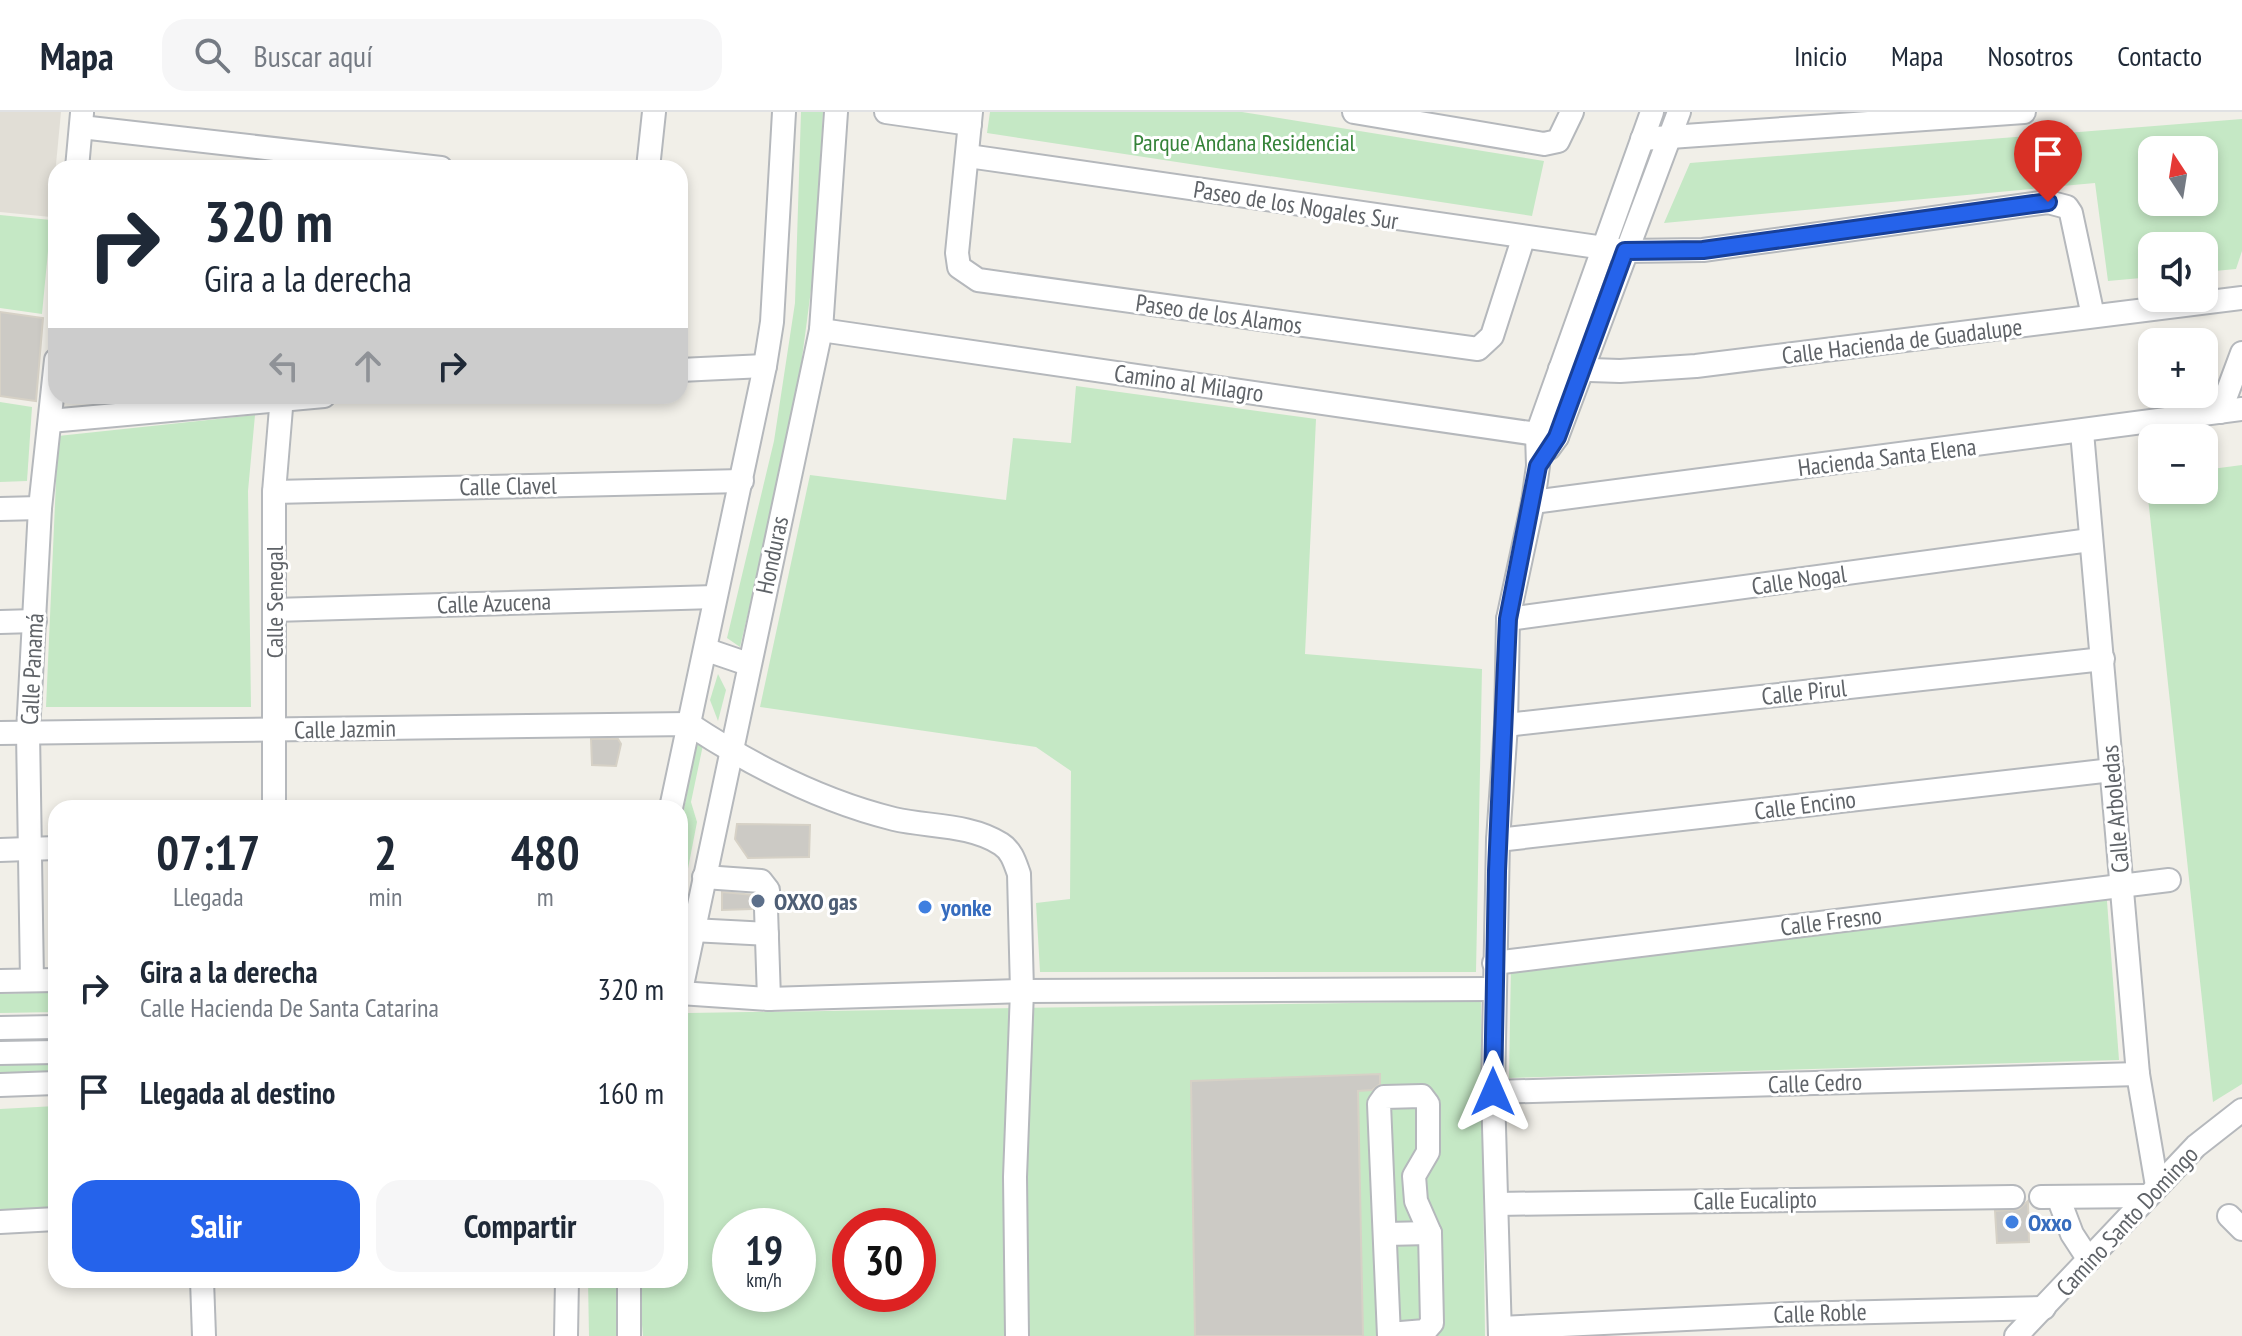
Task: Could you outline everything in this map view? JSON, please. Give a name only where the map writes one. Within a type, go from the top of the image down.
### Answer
[{"type":"street","points":[[649,160],[654,112]]},
{"type":"street","name":"Honduras","points":[[673,800],[765,366],[772,322],[784,112]]},
{"type":"street","name":"Honduras","points":[[688,951],[821,330],[836,112]]},
{"type":"street","points":[[886,112],[971,118],[968,156]]},
{"type":"street","points":[[1354,112],[1536,144],[1558,141],[1572,112]]},
{"type":"street","points":[[1500,1332],[1493,989],[1508,619],[1538,466],[1614,250],[1642,139],[1652,112]]},
{"type":"street","points":[[1614,250],[1670,138],[1679,112]]},
{"type":"street","points":[[1642,139],[2024,112]]},
{"type":"street","points":[[78,160],[82,120],[381,160]]},
{"type":"street","name":"Paseo de los Nogales Sur","points":[[968,156],[1614,250],[1703,250],[2048,202],[2067,207],[2071,213],[2093,316]]},
{"type":"street","name":"Paseo de los Alamos","points":[[968,156],[957,253],[959,267],[978,280],[1478,349],[1492,336],[1523,239]]},
{"type":"street","name":"Calle Hacienda de Guadalupe","points":[[1571,370],[1696,366],[2242,298]]},
{"type":"street","name":"Camino al Milagro","points":[[821,330],[1547,436]]},
{"type":"street","points":[[2231,411],[2242,353]]},
{"type":"street","points":[[688,370],[765,366]]},
{"type":"street","name":"Calle Panamá","points":[[32,980],[28,732],[40,508],[52,404]]},
{"type":"street","points":[[50,421],[160,404]]},
{"type":"street","name":"Calle Senegal","points":[[274,800],[274,492],[281,404]]},
{"type":"street","name":"Hacienda Santa Elena","points":[[1533,502],[2231,411]]},
{"type":"street","name":"Calle Arboledas","points":[[2082,432],[2138,1074],[2152,1191]]},
{"type":"street","name":"Calle Clavel","points":[[274,492],[742,481]]},
{"type":"street","points":[[0,509],[40,508]]},
{"type":"street","name":"Calle Nogal","points":[[1508,619],[2090,540]]},
{"type":"street","name":"Calle Azucena","points":[[274,610],[715,597]]},
{"type":"street","points":[[0,622],[35,621]]},
{"type":"street","points":[[707,650],[748,664]]},
{"type":"street","name":"Calle Pirul","points":[[1506,725],[2103,659]]},
{"type":"street","points":[[689,724],[730,751],[842,803],[895,819],[962,830],[1001,844],[1013,856],[1019,874],[1022,991],[1015,1163],[1017,1336]]},
{"type":"street","name":"Calle Jazmin","points":[[0,733],[689,724]]},
{"type":"street","name":"Calle Encino","points":[[1498,840],[2112,770]]},
{"type":"street","points":[[0,850],[48,848]]},
{"type":"street","points":[[704,877],[761,881],[767,900],[769,999]]},
{"type":"street","name":"Calle Fresno","points":[[1494,963],[2169,880]]},
{"type":"street","points":[[692,930],[767,934]]},
{"type":"street","points":[[0,981],[48,980]]},
{"type":"street","points":[[688,994],[769,999],[1022,991],[1493,989]]},
{"type":"street","points":[[0,1028],[48,1027]]},
{"type":"street","points":[[0,1053],[48,1052]]},
{"type":"street","name":"Calle Cedro","points":[[1493,1092],[2138,1074]]},
{"type":"street","points":[[0,1085],[48,1083]]},
{"type":"street","points":[[1417,1095],[1425,1098],[1428,1104],[1428,1152],[1414,1176],[1416,1201],[1430,1233],[1431,1328],[1389,1335],[1386,1234],[1379,1104],[1384,1097],[1417,1095]]},
{"type":"street","name":"Camino Santo Domingo","points":[[2016,1336],[2152,1191],[2216,1128],[2242,1110]]},
{"type":"street","points":[[2089,1260],[2049,1197],[2152,1191]]},
{"type":"street","name":"Calle Eucalipto","points":[[1497,1204],[2013,1197]]},
{"type":"street","points":[[0,1222],[48,1219]]},
{"type":"street","points":[[1386,1234],[1430,1233]]},
{"type":"street","points":[[202,1288],[204,1336]]},
{"type":"street","points":[[566,1336],[567,1288]]},
{"type":"street","points":[[629,1288],[629,1336]]},
{"type":"street","name":"Calle Roble","points":[[1500,1332],[1790,1314],[2044,1308]]},
{"type":"shaded area","points":[[0,112],[61,112],[56,160],[48,160],[48,217],[0,212]]},
{"type":"green space","points":[[801,112],[823,112],[814,267],[794,419],[740,647],[727,638],[774,441],[795,303]]},
{"type":"green space","name":"Parque Andana Residencial","points":[[990,112],[1242,112],[1544,161],[1532,216],[987,133]]},
{"type":"green space","points":[[2242,119],[2242,251],[2236,269],[2218,271],[2218,232],[2138,232],[2138,278],[2108,281],[2095,183],[1664,223],[1690,163]]},
{"type":"green space","points":[[0,215],[48,220],[42,314],[0,308]]},
{"type":"green space","points":[[1076,386],[1316,419],[1305,654],[1482,669],[1476,972],[1040,972],[1036,903],[1070,899],[1071,771],[1036,747],[760,707],[810,475],[1006,500],[1013,438],[1071,443]]},
{"type":"green space","points":[[0,402],[32,407],[27,481],[0,482]]},
{"type":"green space","points":[[255,415],[248,491],[251,707],[46,707],[58,436]]},
{"type":"green space","points":[[2242,465],[2242,1084],[2213,1102],[2149,504],[2218,504],[2218,468]]},
{"type":"green space","points":[[718,674],[726,690],[718,721],[710,700]]},
{"type":"green space","points":[[696,744],[703,745],[691,802],[697,822],[688,869],[688,800]]},
{"type":"green space","points":[[2106,888],[2119,1060],[1509,1078],[1511,965]]},
{"type":"green space","points":[[48,992],[48,1012],[0,1013],[0,994]]},
{"type":"green space","points":[[1481,1001],[1485,1336],[643,1336],[639,1288],[688,1288],[688,1013]]},
{"type":"green space","points":[[48,1057],[48,1075],[0,1076],[0,1058]]},
{"type":"green space","points":[[48,1106],[48,1209],[0,1212],[0,1109]]},
{"type":"green space","points":[[588,1288],[617,1288],[621,1336],[589,1336]]},
{"type":"building","points":[[0,312],[43,318],[36,401],[0,396]]},
{"type":"building","points":[[591,739],[618,739],[621,744],[616,766],[592,765]]},
{"type":"building","points":[[737,824],[810,825],[809,857],[748,858],[735,839]]},
{"type":"building","points":[[722,892],[754,895],[757,899],[752,909],[722,910]]},
{"type":"building","points":[[1380,1074],[1380,1084],[1372,1090],[1358,1091],[1363,1336],[1195,1336],[1191,1081]]},
{"type":"building","name":"Oxxo","points":[[2028,1201],[2029,1242],[1997,1243],[1995,1211],[2019,1209]]},
{"type":"place","name":"OXXO gas","points":[[758,901]]},
{"type":"place","name":"yonke","points":[[925,907]]},
{"type":"place","name":"Oxxo","points":[[2012,1222]]},
{"type":"route","points":[[1493,1092],[1494,963],[1508,619],[1538,466],[1557,437],[1625,251],[1703,250],[2048,202]]}]
